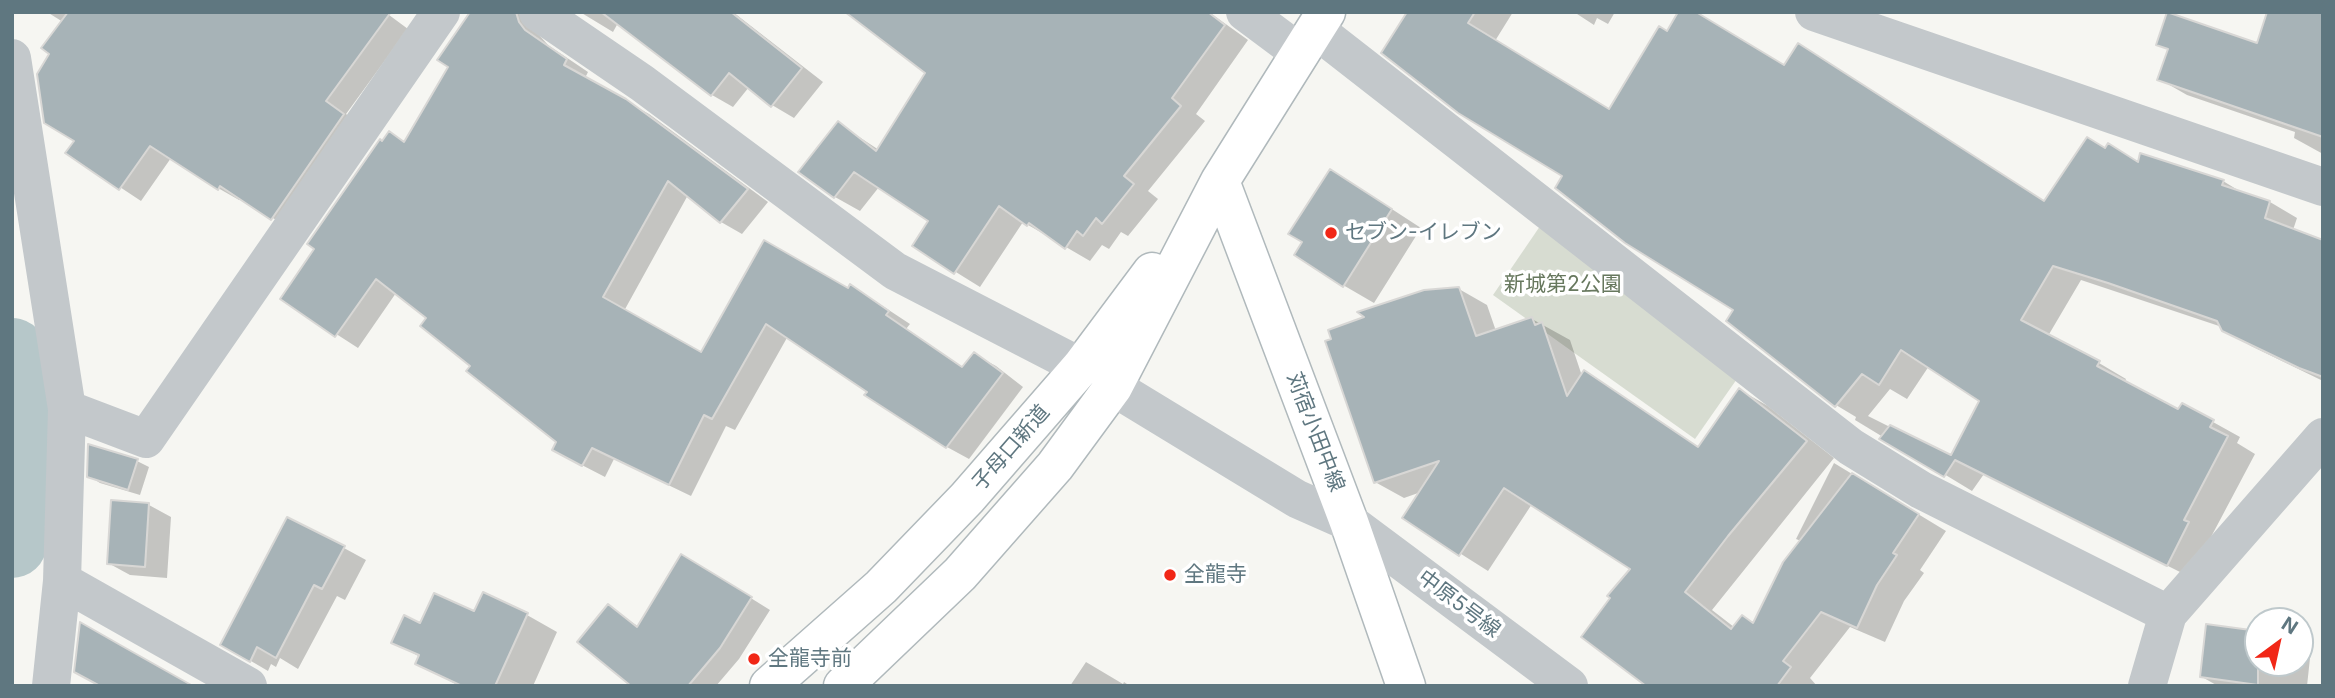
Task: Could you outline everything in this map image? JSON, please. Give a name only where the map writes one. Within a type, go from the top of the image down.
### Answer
[{"type":"street","points":[[538,12],[632,75],[894,271],[1080,368]]},
{"type":"street","points":[[1245,12],[1314,32],[1851,447],[1921,490],[2168,614]]},
{"type":"street","points":[[1814,12],[2323,187]]},
{"type":"street","points":[[66,409],[146,439],[439,13]]},
{"type":"street","name":"子母口新道","points":[[769,686],[881,587],[967,498],[1080,368],[1220,181],[1314,32]]},
{"type":"street","points":[[12,58],[66,409],[62,581],[51,686]]},
{"type":"street","name":"子母口新道","points":[[843,686],[960,574],[1055,466],[1113,387],[1220,181]]},
{"type":"street","name":"苅宿小田中線","points":[[1220,181],[1349,522],[1406,686]]},
{"type":"street","name":"中原5号線","points":[[1113,387],[1297,499],[1349,522],[1569,686]]},
{"type":"street","points":[[2147,686],[2168,614],[2323,437]]},
{"type":"street","points":[[62,581],[248,686]]},
{"type":"green space","name":"新城第2公園","points":[[1549,213],[1746,366],[1695,439],[1493,295]]},
{"type":"building","points":[[68,12],[391,12],[326,101],[344,114],[271,220],[220,186],[218,190],[150,146],[119,190],[65,153],[74,141],[44,123],[37,74],[49,54],[41,48]]},
{"type":"building","points":[[470,12],[516,12],[525,30],[567,59],[564,65],[626,99],[748,189],[720,223],[668,181],[603,297],[701,352],[764,240],[848,288],[850,284],[889,311],[886,315],[962,367],[974,352],[1003,373],[946,448],[864,395],[867,392],[766,324],[712,419],[704,415],[669,485],[592,448],[582,466],[552,450],[556,442],[466,371],[470,366],[420,326],[426,318],[376,279],[335,337],[280,299],[314,249],[307,244],[380,139],[382,141],[389,131],[404,142],[448,67],[437,60]]},
{"type":"building","points":[[601,12],[731,12],[802,68],[771,107],[729,73],[711,96]]},
{"type":"building","points":[[845,12],[1208,12],[1225,25],[1172,98],[1181,106],[1124,176],[1134,184],[1102,224],[1096,218],[1083,236],[1077,231],[1065,249],[1029,223],[1027,226],[999,206],[954,274],[912,246],[928,221],[854,172],[834,198],[798,172],[838,121],[876,151],[925,73]]},
{"type":"building","points":[[1407,12],[1475,12],[1468,23],[1609,109],[1659,26],[1667,31],[1678,12],[1696,12],[1784,65],[1798,43],[2044,201],[2087,137],[2105,148],[2108,143],[2138,162],[2140,153],[2224,180],[2222,185],[2270,201],[2265,218],[2323,240],[2323,377],[2222,331],[2217,321],[2053,266],[2021,320],[2100,361],[2097,366],[2178,409],[2182,403],[2214,420],[2210,427],[2228,436],[2184,520],[2189,522],[2167,566],[1955,460],[1944,477],[1879,439],[1890,425],[1951,455],[1979,401],[1901,350],[1879,385],[1862,374],[1835,407],[1726,321],[1733,310],[1625,243],[1555,188],[1562,176],[1458,113],[1381,53]]},
{"type":"building","points":[[2167,12],[2257,43],[2267,12],[2323,12],[2323,137],[2157,80],[2168,49],[2156,45]]},
{"type":"building","points":[[1330,169],[1392,209],[1343,287],[1294,255],[1302,242],[1288,234]]},
{"type":"building","points":[[1459,287],[1476,336],[1532,317],[1535,325],[1542,322],[1567,396],[1584,370],[1698,447],[1739,388],[1807,441],[1685,592],[1731,629],[1742,615],[1753,623],[1783,562],[1852,473],[1919,514],[1893,553],[1897,555],[1877,585],[1857,628],[1821,612],[1783,661],[1791,667],[1777,686],[1646,686],[1581,637],[1610,598],[1607,596],[1630,569],[1504,488],[1459,556],[1402,518],[1439,461],[1374,483],[1325,341],[1331,339],[1328,330],[1364,317],[1357,312],[1424,290]]},
{"type":"building","points":[[88,444],[138,459],[128,490],[87,477]]},
{"type":"building","points":[[111,500],[149,503],[145,567],[107,564]]},
{"type":"building","points":[[287,517],[345,546],[322,589],[314,585],[276,658],[257,647],[250,662],[220,645]]},
{"type":"building","points":[[681,554],[752,597],[720,648],[688,686],[631,686],[577,642],[608,604],[637,627]]},
{"type":"building","points":[[483,592],[528,613],[495,686],[462,686],[415,664],[419,655],[391,643],[404,615],[420,623],[434,593],[474,611]]},
{"type":"building","points":[[80,622],[193,686],[100,686],[74,672]]},
{"type":"building","points":[[2206,624],[2244,629],[2244,677],[2258,677],[2258,685],[2200,677]]},
{"type":"waterway","points":[[12,353],[18,393],[12,543]]},
{"type":"place","name":"セブン-イレブン","points":[[1331,233]]},
{"type":"place","name":"全龍寺","points":[[1170,575]]},
{"type":"place","name":"全龍寺前","points":[[754,659]]}]
